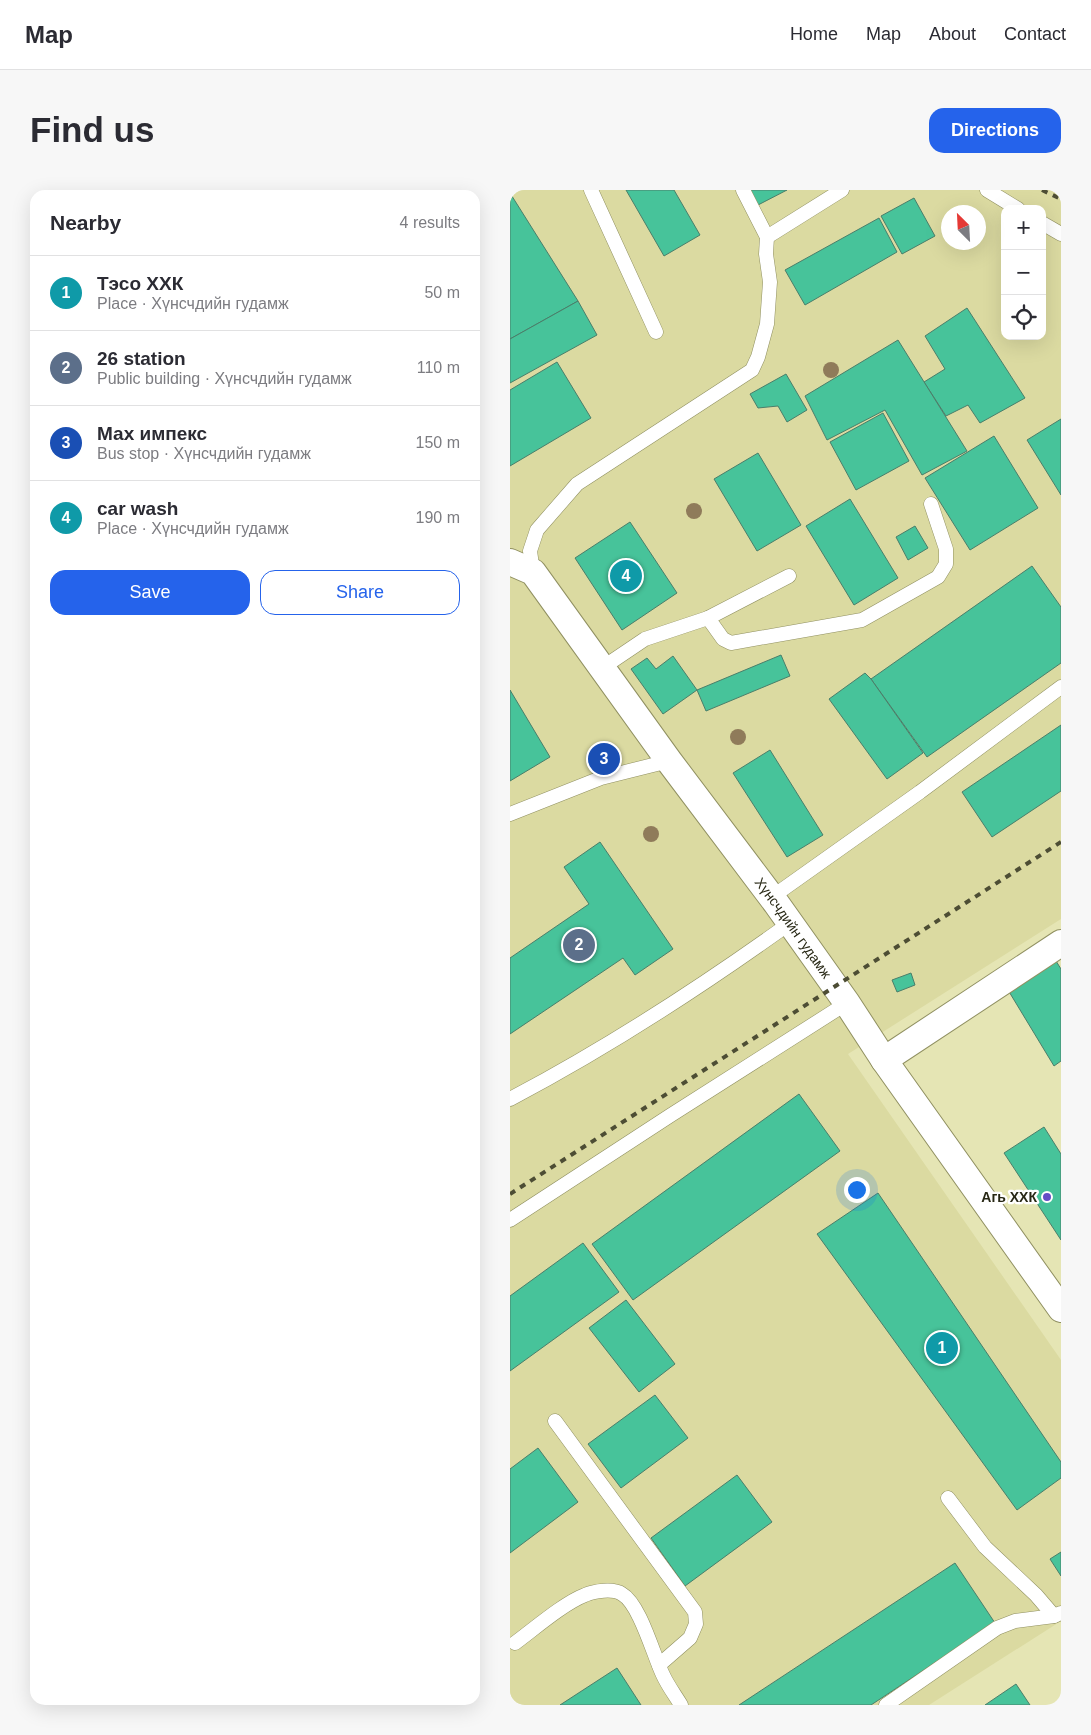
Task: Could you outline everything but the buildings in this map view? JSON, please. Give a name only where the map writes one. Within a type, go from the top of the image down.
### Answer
[{"type":"street","name":"Хүнсчдийн гудамж","points":[[521,567],[602,668],[669,761],[772,897],[847,1003],[884,1060],[1061,1310]]},
{"type":"street","points":[[884,1060],[1061,943]]},
{"type":"lane","points":[[591,190],[656,332]]},
{"type":"lane","points":[[521,567],[530,551],[537,530],[577,484],[752,370],[758,357],[766,324],[770,282],[766,254],[767,237],[743,190]]},
{"type":"lane","points":[[767,237],[842,190]]},
{"type":"lane","points":[[987,190],[1011,205]]},
{"type":"lane","points":[[1046,225],[1061,234]]},
{"type":"lane","points":[[708,618],[723,639],[731,643],[862,620],[938,577],[946,564],[946,549],[931,504]]},
{"type":"lane","points":[[602,668],[645,639],[708,618],[789,576]]},
{"type":"lane","points":[[772,897],[920,792],[1061,687]]},
{"type":"lane","points":[[510,814],[601,778],[669,761]]},
{"type":"lane","points":[[510,1100],[657,1014],[751,952],[790,923]]},
{"type":"lane","points":[[510,1220],[847,1003]]},
{"type":"lane","points":[[555,1421],[696,1612],[696,1624],[690,1638],[659,1665]]},
{"type":"lane","points":[[948,1498],[985,1548],[1058,1614]]},
{"type":"lane","points":[[515,1643],[568,1604],[585,1595],[614,1591],[623,1594],[630,1602],[649,1636],[659,1665],[681,1705]]},
{"type":"lane","points":[[886,1705],[997,1628],[1015,1621],[1058,1614]]},
{"type":"shaded area","points":[[510,190],[1061,190],[1061,919],[848,1054],[1061,1360],[1061,1621],[929,1705],[510,1705]]},
{"type":"railway","points":[[1042,190],[1061,199]]},
{"type":"railway","points":[[510,1194],[1061,842]]},
{"type":"place","name":"car wash","points":[[626,576]]},
{"type":"place","name":"Мах импекс","points":[[604,759]]},
{"type":"place","name":"26 station","points":[[579,945]]},
{"type":"place","name":"Агь ХХК","points":[[1047,1197]]},
{"type":"place","name":"Тэсо ХХК","points":[[942,1348]]}]
